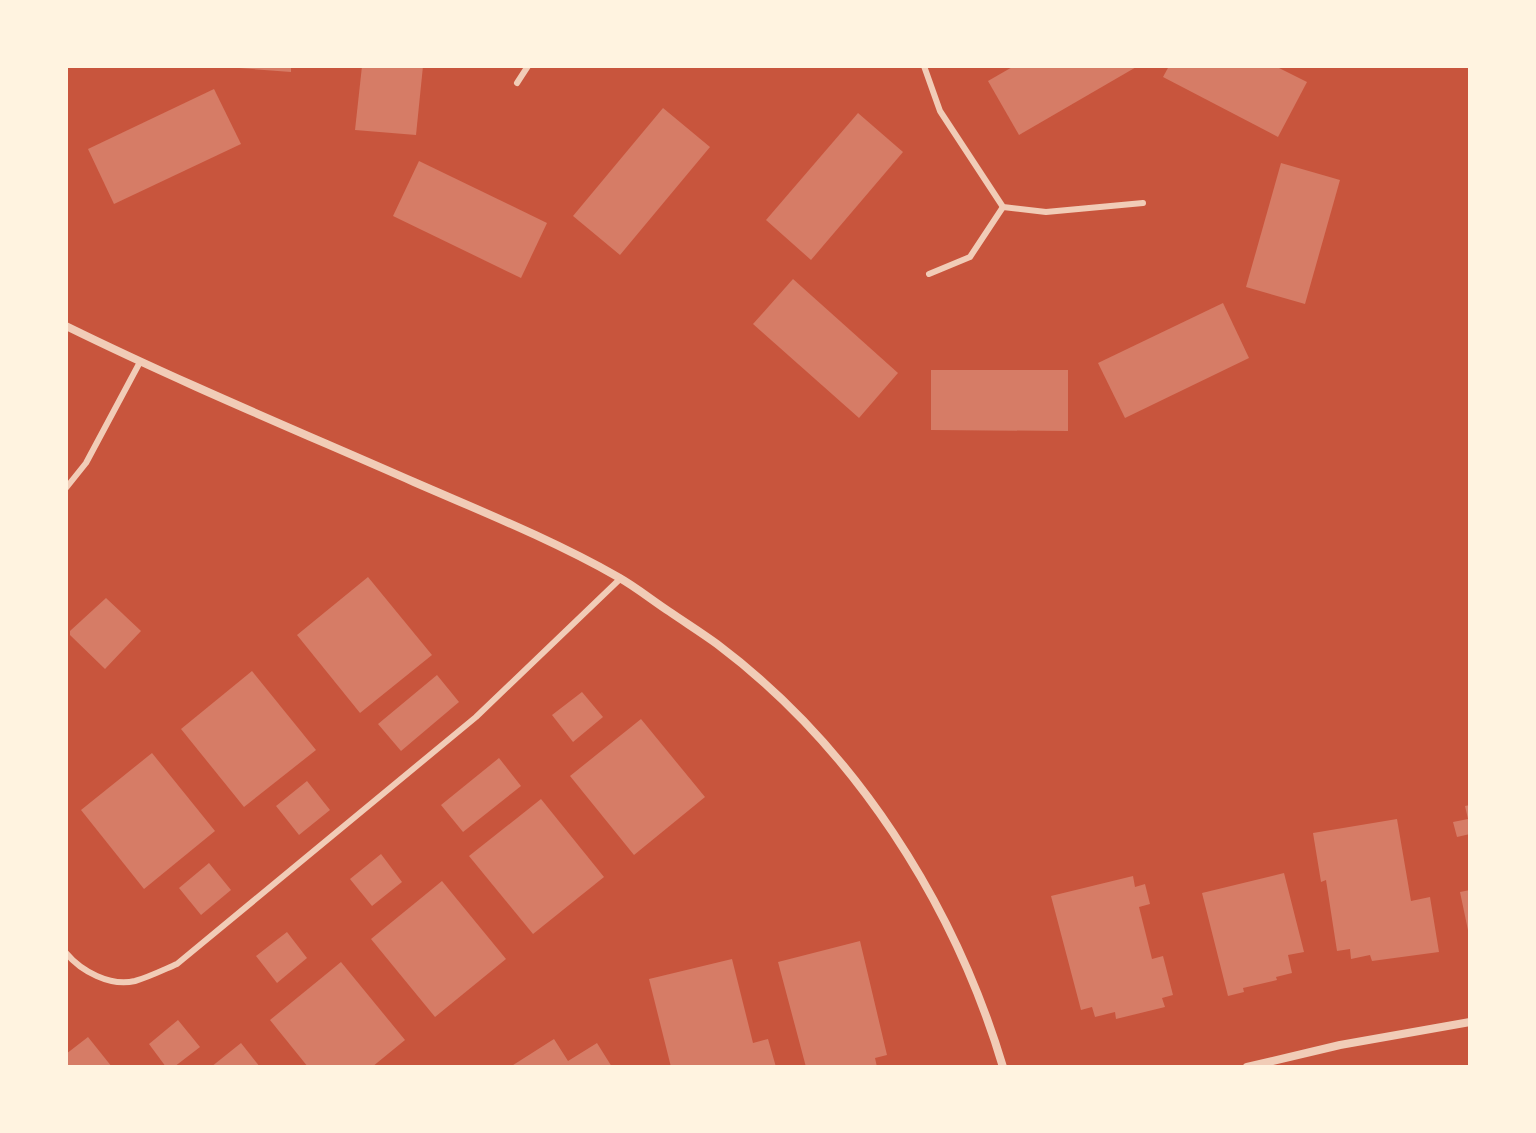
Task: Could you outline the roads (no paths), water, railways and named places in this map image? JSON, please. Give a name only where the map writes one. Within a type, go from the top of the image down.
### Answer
[{"type":"street","points":[[66,326],[140,362],[528,531],[621,578],[718,644],[785,704],[846,769],[904,849],[952,934],[989,1020],[1003,1067]]},
{"type":"street","points":[[1247,1067],[1340,1045],[1470,1022]]},
{"type":"lane","points":[[517,83],[528,66]]},
{"type":"lane","points":[[924,66],[940,111],[1003,207]]},
{"type":"lane","points":[[1003,207],[1046,212],[1143,203]]},
{"type":"lane","points":[[929,274],[970,257],[1003,207]]},
{"type":"lane","points":[[66,488],[86,463],[140,362]]},
{"type":"lane","points":[[66,953],[77,966],[104,979],[132,982],[177,964],[476,717],[621,578]]}]
